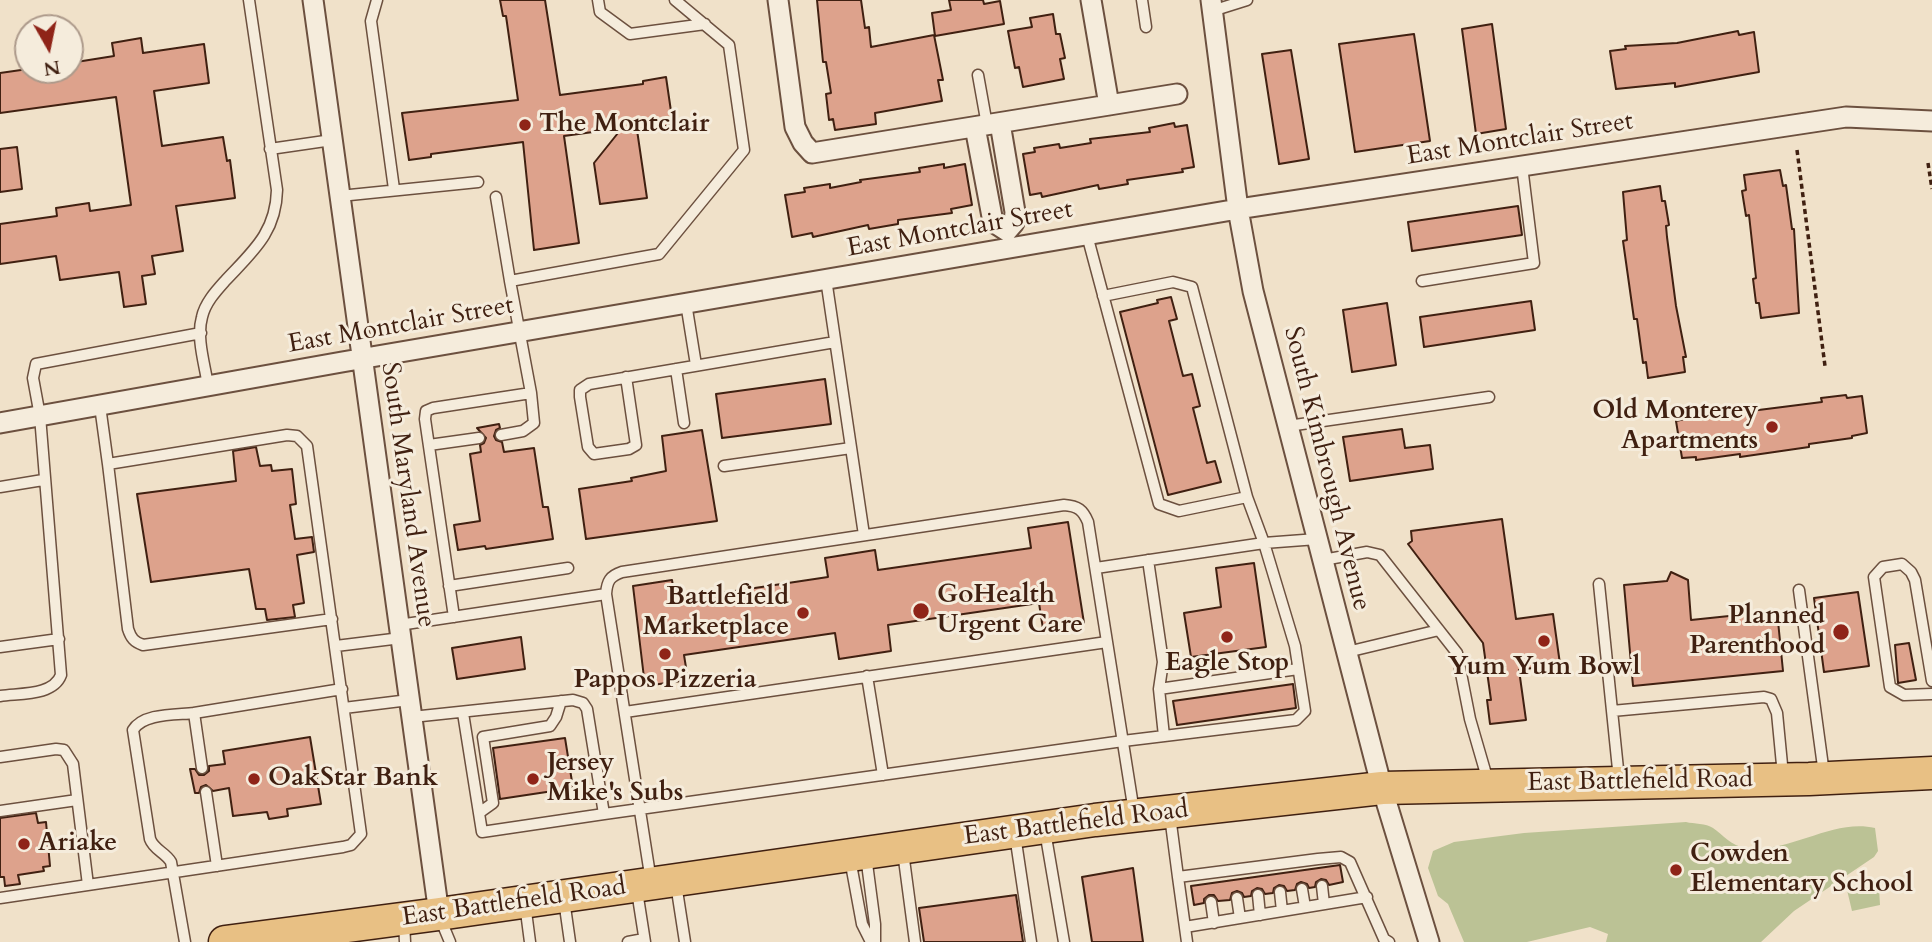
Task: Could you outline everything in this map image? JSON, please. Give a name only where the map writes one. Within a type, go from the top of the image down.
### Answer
[{"type":"main road","name":"East Battlefield Road","points":[[225,942],[444,928],[525,902],[563,896],[1170,811],[1382,788],[1932,773]]},
{"type":"street","name":"South Maryland Avenue","points":[[313,0],[410,708],[444,928]]},
{"type":"street","points":[[778,0],[795,127],[812,153],[1177,94]]},
{"type":"street","points":[[1091,0],[1109,105]]},
{"type":"street","name":"South Kimbrough Avenue","points":[[1211,5],[1238,209],[1253,291],[1382,788],[1429,942]]},
{"type":"street","name":"East Montclair Street","points":[[0,423],[825,279],[1010,239],[1087,234],[1846,117],[1932,121]]},
{"type":"street","points":[[987,125],[1015,212],[1010,239]]},
{"type":"lane","points":[[208,386],[201,333],[202,317],[209,301],[261,242],[270,225],[276,202],[277,190],[249,0]]},
{"type":"lane","points":[[377,0],[371,21],[394,189]]},
{"type":"lane","points":[[598,0],[600,12],[630,34],[705,24]]},
{"type":"lane","points":[[510,281],[659,254],[744,150],[729,45],[675,0]]},
{"type":"lane","points":[[1142,0],[1146,27]]},
{"type":"lane","points":[[1211,5],[1247,0]]},
{"type":"lane","points":[[978,75],[987,125]]},
{"type":"lane","points":[[271,149],[332,140]]},
{"type":"lane","points":[[1422,281],[1534,263],[1522,166]]},
{"type":"lane","points":[[340,195],[478,182]]},
{"type":"lane","points":[[496,197],[519,332],[526,354],[534,423],[523,431],[501,435]]},
{"type":"lane","points":[[1087,234],[1159,504],[1178,511],[1247,498]]},
{"type":"lane","points":[[825,279],[864,535]]},
{"type":"lane","points":[[463,713],[482,832],[1123,741],[1296,720],[1305,711],[1295,646],[1264,543],[1247,498],[1192,287],[1173,282],[1104,296]]},
{"type":"lane","points":[[686,303],[696,365]]},
{"type":"lane","points":[[0,696],[54,687],[61,675],[43,480],[40,416],[33,378],[36,364],[201,333]]},
{"type":"lane","points":[[626,377],[636,445],[629,449],[594,454],[588,447],[580,390],[589,384],[626,377],[676,369],[696,365],[835,342]]},
{"type":"lane","points":[[676,369],[684,423]]},
{"type":"lane","points":[[454,617],[426,411],[531,393]]},
{"type":"lane","points":[[1288,426],[1489,397]]},
{"type":"lane","points":[[100,406],[128,629],[136,643],[143,645],[332,619]]},
{"type":"lane","points":[[0,898],[343,847],[357,840],[361,827],[309,454],[303,440],[287,435],[108,464]]},
{"type":"lane","points":[[429,445],[479,438]]},
{"type":"lane","points":[[724,466],[851,447]]},
{"type":"lane","points":[[0,487],[43,480]]},
{"type":"lane","points":[[685,942],[654,883],[640,810],[607,594],[607,583],[612,575],[622,572],[1064,505],[1075,506],[1084,512],[1088,522],[1135,816]]},
{"type":"lane","points":[[1096,568],[1264,543],[1317,538]]},
{"type":"lane","points":[[1323,560],[1367,552],[1380,555],[1457,653],[1470,719],[1489,785]]},
{"type":"lane","points":[[1149,560],[1163,662],[1159,689],[1164,736]]},
{"type":"lane","points":[[1932,681],[1915,580],[1911,572],[1902,565],[1883,567],[1874,577],[1890,687],[1904,695],[1932,694]]},
{"type":"lane","points":[[449,586],[568,568]]},
{"type":"lane","points":[[1600,584],[1620,783]]},
{"type":"lane","points":[[1799,590],[1825,778]]},
{"type":"lane","points":[[336,646],[454,617],[607,594]]},
{"type":"lane","points":[[1347,652],[1439,630]]},
{"type":"lane","points":[[0,646],[59,639]]},
{"type":"lane","points":[[625,712],[1107,642]]},
{"type":"lane","points":[[1159,689],[1298,669]]},
{"type":"lane","points":[[867,677],[883,775]]},
{"type":"lane","points":[[185,942],[168,857],[153,846],[150,839],[133,730],[137,723],[146,719],[342,689]]},
{"type":"lane","points":[[1612,710],[1771,699],[1776,706],[1783,779]]},
{"type":"lane","points":[[344,708],[410,708],[463,713],[561,701],[583,703],[587,709],[604,814]]},
{"type":"lane","points":[[479,813],[493,803],[483,737],[550,726],[561,701]]},
{"type":"lane","points":[[194,713],[202,768]]},
{"type":"lane","points":[[0,757],[64,750],[73,764],[88,885]]},
{"type":"lane","points":[[206,792],[217,866]]},
{"type":"lane","points":[[0,811],[77,800]]},
{"type":"lane","points":[[1170,811],[1187,942]]},
{"type":"lane","points":[[1029,830],[1031,942]]},
{"type":"lane","points":[[1029,830],[1064,942]]},
{"type":"lane","points":[[902,848],[915,942]]},
{"type":"lane","points":[[857,854],[875,924],[873,942]]},
{"type":"lane","points":[[857,854],[862,925],[873,942]]},
{"type":"lane","points":[[1178,877],[1206,879],[1318,863],[1341,857],[1350,862],[1384,939],[1389,942]]},
{"type":"lane","points":[[628,942],[645,941],[654,883]]},
{"type":"lane","points":[[1322,886],[1324,904]]},
{"type":"lane","points":[[1302,889],[1305,907]]},
{"type":"lane","points":[[1280,892],[1283,911]]},
{"type":"lane","points":[[1258,895],[1260,915]]},
{"type":"lane","points":[[563,896],[570,942]]},
{"type":"lane","points":[[1185,928],[1367,897]]},
{"type":"lane","points":[[1237,898],[1240,918]]},
{"type":"lane","points":[[525,902],[530,942]]},
{"type":"lane","points":[[1211,902],[1214,923]]},
{"type":"path","points":[[1797,150],[1825,366]]},
{"type":"path","points":[[1928,163],[1932,189]]},
{"type":"green space","name":"Cowden Elementary School","points":[[1686,822],[1710,826],[1732,843],[1745,848],[1778,846],[1843,828],[1875,828],[1878,851],[1874,857],[1794,911],[1761,942],[1606,942],[1608,934],[1590,927],[1527,942],[1464,942],[1448,904],[1438,896],[1428,868],[1433,851],[1454,842],[1524,833]]},
{"type":"green space","points":[[1851,887],[1879,887],[1880,905],[1852,911],[1847,890]]},
{"type":"building","name":"The Montclair","points":[[500,0],[545,0],[560,95],[643,84],[643,81],[666,77],[673,125],[637,130],[647,198],[600,204],[594,163],[622,128],[564,136],[579,243],[534,250],[523,142],[431,154],[431,157],[409,160],[402,113],[518,100],[506,16],[503,16]]},
{"type":"building","points":[[817,0],[861,0],[865,28],[869,27],[871,47],[934,35],[943,80],[938,80],[942,101],[875,113],[876,124],[835,130],[833,119],[829,120],[826,94],[831,93],[826,62],[823,62]]},
{"type":"building","points":[[949,0],[983,0],[984,4],[1000,1],[1004,24],[935,36],[932,13],[951,10]]},
{"type":"building","points":[[1053,14],[1056,34],[1060,34],[1065,58],[1060,59],[1064,79],[1023,87],[1019,67],[1015,68],[1008,31],[1032,27],[1030,18]]},
{"type":"building","points":[[1492,24],[1506,129],[1476,134],[1462,29]]},
{"type":"building","points":[[1738,31],[1739,35],[1754,32],[1759,72],[1675,87],[1675,83],[1616,89],[1610,51],[1626,49],[1625,46],[1677,43]]},
{"type":"building","points":[[1414,34],[1430,141],[1355,152],[1339,44]]},
{"type":"building","points":[[141,38],[143,53],[204,44],[209,83],[154,91],[162,146],[223,137],[227,161],[230,160],[235,198],[176,206],[183,251],[152,256],[155,274],[142,276],[146,304],[124,307],[119,272],[60,280],[56,256],[0,264],[0,224],[57,216],[56,208],[89,203],[90,211],[131,205],[116,97],[0,113],[0,73],[14,71],[14,84],[84,84],[84,61],[114,56],[112,43]]},
{"type":"building","points":[[1291,50],[1309,159],[1279,164],[1262,54]]},
{"type":"building","points":[[1174,123],[1175,127],[1187,125],[1194,167],[1182,169],[1183,172],[1127,180],[1128,184],[1099,189],[1098,185],[1042,197],[1041,193],[1030,195],[1023,154],[1035,152],[1034,148],[1059,144],[1060,148],[1091,143],[1090,139],[1150,132],[1149,128]]},
{"type":"building","points":[[17,147],[22,189],[0,192],[0,149]]},
{"type":"building","points":[[944,164],[944,168],[965,164],[972,205],[951,209],[952,213],[898,220],[898,224],[869,229],[868,225],[813,237],[812,233],[792,237],[785,195],[805,192],[804,188],[830,184],[830,188],[861,182],[860,180],[920,172],[919,168]]},
{"type":"building","name":"Old Monterey Apartments","points":[[1780,170],[1783,186],[1786,185],[1794,229],[1799,313],[1761,318],[1753,279],[1756,278],[1749,215],[1746,216],[1742,191],[1746,190],[1744,175]]},
{"type":"building","name":"Old Monterey Apartments","points":[[1660,186],[1669,225],[1666,226],[1667,237],[1686,357],[1683,357],[1685,372],[1648,378],[1646,362],[1643,363],[1637,319],[1634,319],[1623,241],[1627,240],[1623,192]]},
{"type":"building","points":[[1518,206],[1522,235],[1412,251],[1408,222]]},
{"type":"building","points":[[1171,297],[1177,319],[1169,321],[1183,376],[1192,374],[1200,406],[1193,408],[1207,463],[1215,461],[1221,482],[1168,495],[1120,312]]},
{"type":"building","points":[[1531,301],[1535,330],[1424,347],[1420,317]]},
{"type":"building","points":[[1387,303],[1396,365],[1352,372],[1343,310]]},
{"type":"building","points":[[825,379],[831,424],[722,438],[716,394]]},
{"type":"building","name":"Old Monterey Apartments","points":[[1846,395],[1847,398],[1862,396],[1867,433],[1852,438],[1809,444],[1809,447],[1740,457],[1740,454],[1696,460],[1696,457],[1682,458],[1676,421],[1716,412],[1717,416],[1822,402],[1821,398]]},
{"type":"building","points":[[499,424],[500,428],[494,436],[502,442],[504,452],[534,448],[543,507],[548,507],[553,539],[486,549],[485,546],[458,550],[454,525],[480,521],[470,454],[481,452],[480,445],[486,438],[477,428]]},
{"type":"building","points":[[1402,429],[1405,448],[1430,445],[1433,469],[1350,481],[1343,437]]},
{"type":"building","points":[[702,430],[717,521],[586,539],[579,489],[632,481],[631,478],[666,471],[662,436]]},
{"type":"building","points":[[256,447],[260,466],[271,465],[272,471],[292,469],[296,504],[290,505],[295,539],[312,537],[314,552],[297,555],[304,603],[293,605],[295,617],[267,620],[265,609],[256,609],[249,569],[151,582],[137,494],[236,481],[233,451]]},
{"type":"building","points":[[1502,519],[1516,619],[1553,614],[1560,664],[1519,670],[1526,720],[1490,724],[1487,700],[1491,700],[1483,643],[1408,544],[1412,541],[1411,531]]},
{"type":"building","name":"Battlefield Marketplace","points":[[1068,522],[1084,623],[1043,629],[1039,603],[888,625],[891,651],[839,659],[835,633],[684,655],[688,680],[645,686],[633,586],[672,580],[675,600],[828,577],[825,558],[875,550],[878,570],[1031,548],[1028,528]]},
{"type":"building","points":[[1254,563],[1266,647],[1191,657],[1184,613],[1221,607],[1216,568]]},
{"type":"building","points":[[1671,572],[1688,580],[1691,620],[1777,611],[1783,671],[1633,686],[1624,585],[1667,581]]},
{"type":"building","name":"Planned Parenthood","points":[[1858,592],[1869,666],[1824,672],[1814,598]]},
{"type":"building","points":[[521,637],[525,669],[457,679],[452,648]]},
{"type":"building","points":[[1909,643],[1916,680],[1898,683],[1895,645]]},
{"type":"building","points":[[1293,684],[1296,708],[1177,725],[1173,701]]},
{"type":"building","name":"OakStar Bank","points":[[310,737],[321,804],[287,809],[288,816],[269,819],[267,812],[233,816],[229,788],[213,791],[206,785],[201,787],[199,793],[195,793],[190,769],[204,775],[209,771],[209,766],[225,764],[223,751]]},
{"type":"building","points":[[565,738],[573,788],[500,799],[493,748]]},
{"type":"building","name":"Ariake","points":[[36,813],[38,823],[46,822],[50,866],[43,867],[44,871],[18,875],[20,884],[5,886],[4,877],[0,877],[0,818]]},
{"type":"building","points":[[1340,865],[1343,882],[1329,885],[1326,880],[1321,879],[1316,882],[1315,887],[1309,888],[1301,882],[1295,890],[1287,891],[1284,886],[1279,885],[1274,888],[1273,893],[1265,894],[1262,889],[1257,888],[1252,891],[1251,896],[1244,897],[1237,891],[1232,893],[1230,900],[1218,901],[1214,895],[1209,895],[1204,899],[1204,903],[1194,905],[1191,886]]},
{"type":"building","points":[[1133,868],[1143,942],[1092,942],[1082,877]]},
{"type":"building","points":[[1016,895],[1023,942],[924,942],[919,908]]},
{"type":"place","name":"The Montclair","points":[[525,125]]},
{"type":"place","name":"Old Monterey Apartments","points":[[1772,427]]},
{"type":"place","name":"GoHealth Urgent Care","points":[[921,611]]},
{"type":"place","name":"Battlefield Marketplace","points":[[803,613]]},
{"type":"place","name":"Planned Parenthood","points":[[1841,632]]},
{"type":"place","name":"Eagle Stop","points":[[1227,637]]},
{"type":"place","name":"Yum Yum Bowl","points":[[1544,641]]},
{"type":"place","name":"Pappos Pizzeria","points":[[665,654]]},
{"type":"place","name":"OakStar Bank","points":[[254,779]]},
{"type":"place","name":"Jersey Mike's Subs","points":[[533,779]]},
{"type":"place","name":"Ariake","points":[[24,844]]},
{"type":"place","name":"Cowden Elementary School","points":[[1676,870]]}]
